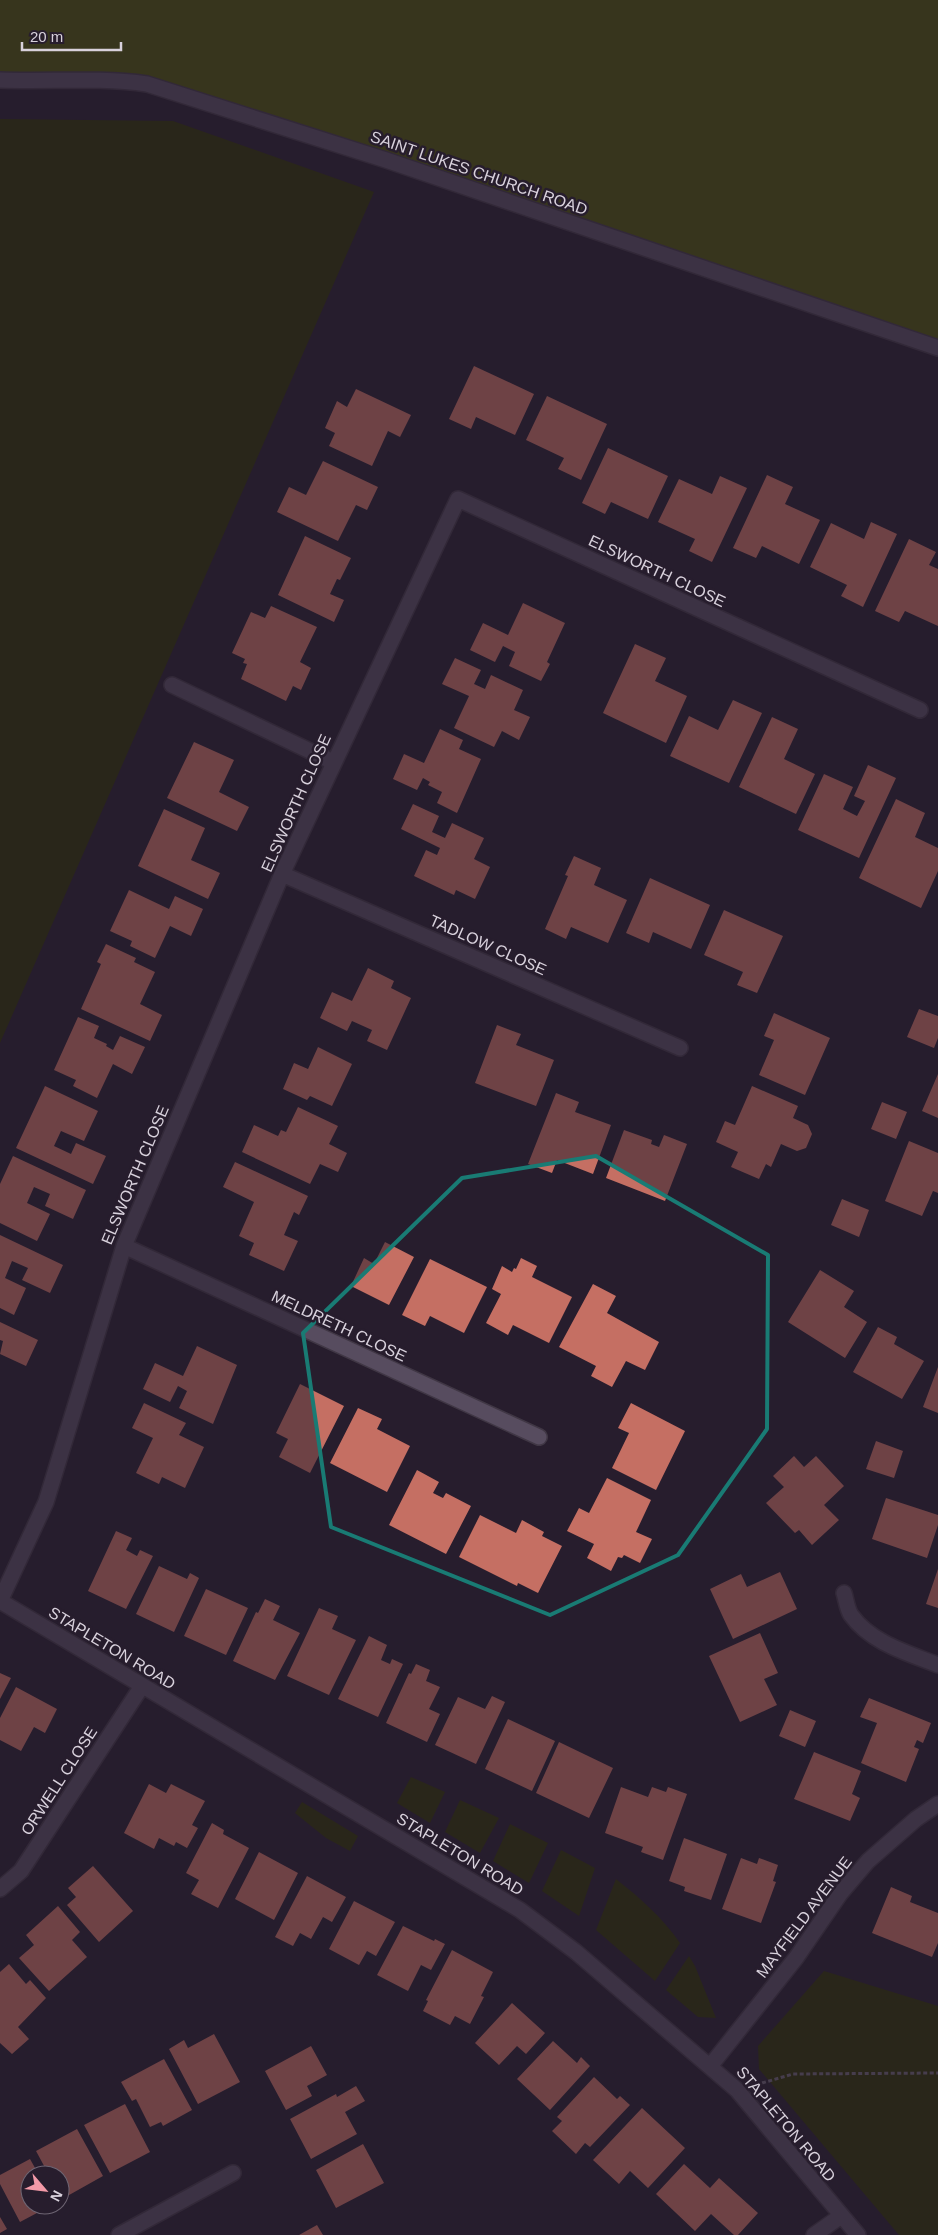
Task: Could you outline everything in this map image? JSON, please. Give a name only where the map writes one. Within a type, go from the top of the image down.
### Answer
[{"type":"street","name":"SAINT LUKES CHURCH ROAD","points":[[0,80],[111,79],[148,84],[386,160],[938,348]]},
{"type":"street","name":"ELSWORTH CLOSE","points":[[0,1601],[46,1502],[124,1246],[282,874],[458,499],[920,710]]},
{"type":"street","points":[[172,685],[333,762]]},
{"type":"street","name":"TADLOW CLOSE","points":[[282,874],[680,1048]]},
{"type":"street","name":"MELDRETH CLOSE","points":[[124,1246],[539,1437]]},
{"type":"street","points":[[844,1592],[850,1614],[866,1630],[891,1646],[938,1665]]},
{"type":"street","name":"STAPLETON ROAD","points":[[0,1601],[520,1910],[576,1952],[737,2090],[858,2235]]},
{"type":"street","name":"ORWELL CLOSE","points":[[0,1889],[21,1871],[142,1686]]},
{"type":"street","name":"MAYFIELD AVENUE","points":[[711,2066],[796,1958],[840,1894],[868,1861],[916,1819],[938,1804]]},
{"type":"street","points":[[119,2235],[233,2173]]},
{"type":"street","points":[[814,2235],[841,2216]]},
{"type":"path","points":[[737,2090],[793,2074],[938,2074]]},
{"type":"highlighted area","points":[[596,1156],[768,1255],[767,1429],[678,1555],[550,1615],[331,1527],[303,1333],[462,1178]]},
{"type":"green space","points":[[0,0],[938,0],[938,348],[148,84],[0,80]]},
{"type":"green space","points":[[0,119],[173,121],[374,192],[0,1043]]},
{"type":"green space","points":[[411,1777],[445,1792],[430,1823],[397,1803]]},
{"type":"green space","points":[[460,1800],[499,1818],[480,1853],[445,1832]]},
{"type":"green space","points":[[302,1802],[358,1836],[350,1851],[326,1838],[295,1813]]},
{"type":"green space","points":[[510,1824],[548,1843],[529,1883],[493,1861]]},
{"type":"green space","points":[[561,1850],[595,1868],[579,1916],[542,1891]]},
{"type":"green space","points":[[616,1879],[650,1908],[680,1943],[655,1981],[596,1930]]},
{"type":"green space","points":[[689,1956],[695,1966],[716,2018],[698,2017],[666,1990]]},
{"type":"green space","points":[[824,1971],[938,2006],[938,2235],[899,2235],[759,2069],[758,2046]]},
{"type":"building","points":[[474,366],[534,394],[515,435],[476,417],[471,429],[449,419]]},
{"type":"building","points":[[356,389],[411,415],[400,437],[388,431],[372,466],[329,446],[335,433],[325,428],[337,401],[347,407]]},
{"type":"building","points":[[547,396],[607,424],[581,480],[558,469],[564,458],[526,440]]},
{"type":"building","points":[[608,448],[668,476],[648,519],[611,502],[605,514],[582,503]]},
{"type":"building","points":[[323,461],[378,487],[367,510],[356,505],[338,541],[277,512],[289,487],[306,495]]},
{"type":"building","points":[[767,475],[793,487],[785,504],[820,520],[799,564],[762,546],[756,558],[733,548]]},
{"type":"building","points":[[720,476],[747,488],[712,562],[689,551],[695,539],[658,522],[679,479],[712,494]]},
{"type":"building","points":[[871,522],[897,534],[863,607],[841,596],[847,585],[810,567],[831,523],[864,539]]},
{"type":"building","points":[[305,536],[351,558],[340,580],[337,579],[330,594],[344,600],[334,622],[278,595]]},
{"type":"building","points":[[909,539],[936,552],[929,565],[938,569],[938,626],[905,611],[899,622],[875,611]]},
{"type":"building","points":[[523,603],[565,623],[547,662],[550,664],[541,681],[509,666],[515,652],[503,646],[495,662],[470,650],[483,623],[508,635]]},
{"type":"building","points":[[271,606],[317,627],[300,662],[311,668],[301,690],[293,686],[286,701],[241,679],[247,664],[243,663],[245,659],[232,653],[251,612],[265,618]]},
{"type":"building","points":[[635,644],[666,658],[655,681],[687,696],[666,743],[603,713]]},
{"type":"building","points":[[455,658],[481,670],[474,684],[485,689],[491,675],[523,690],[514,710],[530,717],[519,740],[502,731],[494,747],[454,728],[469,696],[442,684]]},
{"type":"building","points":[[733,700],[762,713],[729,783],[670,756],[689,716],[718,730]]},
{"type":"building","points":[[772,717],[798,729],[784,759],[815,774],[796,814],[739,787]]},
{"type":"building","points":[[440,729],[463,740],[459,749],[481,759],[457,813],[437,803],[442,792],[428,785],[430,782],[423,778],[417,790],[393,779],[404,754],[424,763]]},
{"type":"building","points":[[194,742],[234,760],[219,792],[249,807],[237,831],[167,798]]},
{"type":"building","points":[[868,765],[896,778],[859,858],[798,830],[824,774],[853,787],[843,809],[857,816],[865,801],[854,796]]},
{"type":"building","points":[[896,799],[925,813],[915,837],[938,848],[938,871],[921,908],[859,878]]},
{"type":"building","points":[[413,804],[439,816],[432,832],[445,838],[452,823],[484,838],[474,859],[490,867],[475,899],[456,890],[454,895],[414,876],[426,850],[437,855],[440,848],[401,829]]},
{"type":"building","points":[[164,809],[205,828],[191,860],[220,873],[208,899],[138,866]]},
{"type":"building","points":[[574,856],[601,868],[594,885],[627,900],[608,943],[571,927],[566,939],[545,929],[568,876],[565,875]]},
{"type":"building","points":[[650,878],[710,905],[691,949],[653,932],[649,943],[626,933]]},
{"type":"building","points":[[129,890],[169,909],[175,896],[203,909],[191,936],[170,926],[155,958],[130,946],[132,941],[110,931]]},
{"type":"building","points":[[724,910],[783,936],[757,993],[737,985],[743,972],[704,955]]},
{"type":"building","points":[[106,944],[136,958],[134,962],[155,972],[140,1004],[162,1015],[150,1041],[81,1009],[101,964],[97,962]]},
{"type":"building","points":[[368,968],[394,981],[391,988],[411,998],[387,1050],[367,1041],[372,1030],[352,1021],[347,1031],[320,1018],[332,992],[352,1001]]},
{"type":"building","points":[[919,1009],[938,1016],[938,1038],[934,1048],[907,1037]]},
{"type":"building","points":[[774,1013],[830,1038],[805,1095],[759,1075],[774,1040],[764,1036]]},
{"type":"building","points":[[78,1017],[99,1026],[94,1038],[107,1044],[106,1046],[113,1050],[120,1036],[145,1047],[132,1074],[113,1064],[97,1098],[73,1086],[76,1080],[54,1070]]},
{"type":"building","points":[[497,1025],[521,1034],[516,1045],[554,1060],[536,1106],[475,1083]]},
{"type":"building","points":[[318,1047],[352,1064],[332,1106],[310,1096],[307,1100],[283,1089],[294,1063],[308,1069]]},
{"type":"building","points":[[938,1074],[938,1118],[922,1111]]},
{"type":"building","points":[[45,1086],[98,1111],[84,1141],[61,1131],[54,1146],[71,1154],[76,1143],[106,1156],[93,1184],[16,1148]]},
{"type":"building","points":[[752,1086],[798,1106],[793,1118],[808,1125],[812,1134],[806,1148],[797,1151],[781,1144],[771,1167],[766,1164],[759,1179],[731,1167],[738,1152],[716,1142],[725,1121],[735,1125]]},
{"type":"building","points":[[556,1093],[579,1102],[575,1112],[611,1125],[593,1174],[557,1160],[552,1173],[528,1164]]},
{"type":"building","points":[[882,1102],[907,1112],[896,1139],[871,1129]]},
{"type":"building","points":[[298,1107],[338,1126],[329,1144],[347,1153],[338,1172],[320,1164],[310,1184],[242,1152],[254,1125],[278,1136],[281,1130],[286,1132]]},
{"type":"building","points":[[624,1130],[652,1140],[651,1144],[659,1147],[664,1135],[687,1144],[665,1201],[606,1178]]},
{"type":"building","points":[[909,1141],[938,1153],[938,1193],[933,1191],[922,1216],[885,1201]]},
{"type":"building","points":[[13,1156],[86,1190],[73,1219],[45,1206],[50,1194],[34,1187],[27,1203],[50,1214],[37,1241],[0,1223],[0,1184]]},
{"type":"building","points":[[235,1162],[308,1196],[299,1215],[294,1212],[284,1235],[298,1241],[284,1271],[249,1255],[254,1243],[239,1236],[254,1202],[223,1187]]},
{"type":"building","points":[[842,1199],[869,1210],[859,1237],[831,1225]]},
{"type":"building","points":[[0,1235],[63,1265],[50,1293],[22,1280],[28,1268],[12,1261],[5,1278],[26,1288],[14,1315],[0,1308]]},
{"type":"building","points":[[385,1242],[414,1257],[389,1305],[351,1286],[364,1258],[374,1264]]},
{"type":"building","points":[[521,1258],[537,1266],[532,1277],[572,1297],[549,1343],[513,1325],[508,1335],[486,1323],[501,1294],[492,1289],[502,1266],[512,1272],[514,1268],[516,1269]]},
{"type":"building","points":[[430,1259],[487,1287],[464,1333],[430,1316],[425,1326],[402,1315]]},
{"type":"building","points":[[820,1270],[854,1291],[844,1307],[867,1322],[845,1358],[788,1322]]},
{"type":"building","points":[[593,1284],[616,1296],[607,1313],[659,1342],[645,1370],[626,1361],[612,1387],[591,1376],[596,1366],[559,1347]]},
{"type":"building","points":[[0,1322],[38,1340],[26,1366],[0,1354],[3,1341],[0,1340]]},
{"type":"building","points":[[878,1327],[897,1337],[894,1344],[924,1361],[902,1399],[853,1372]]},
{"type":"building","points":[[197,1346],[237,1365],[213,1424],[179,1408],[187,1391],[178,1386],[170,1402],[143,1389],[155,1363],[183,1376]]},
{"type":"building","points":[[938,1367],[938,1413],[923,1407]]},
{"type":"building","points":[[300,1384],[344,1406],[310,1473],[279,1457],[288,1439],[276,1433]]},
{"type":"building","points":[[144,1403],[186,1423],[179,1435],[204,1447],[185,1488],[162,1477],[159,1484],[136,1473],[153,1438],[132,1428]]},
{"type":"building","points":[[631,1403],[685,1431],[656,1490],[612,1468],[629,1433],[618,1428]]},
{"type":"building","points":[[358,1408],[382,1419],[377,1429],[410,1446],[387,1492],[330,1463]]},
{"type":"building","points":[[876,1441],[903,1451],[894,1478],[866,1469]]},
{"type":"building","points":[[794,1456],[804,1467],[816,1456],[844,1486],[824,1505],[839,1520],[812,1545],[799,1530],[795,1533],[766,1503],[784,1487],[773,1476]]},
{"type":"building","points":[[417,1470],[439,1482],[433,1493],[443,1498],[446,1493],[471,1506],[446,1554],[389,1525]]},
{"type":"building","points":[[607,1478],[651,1500],[636,1532],[652,1539],[640,1563],[624,1555],[622,1558],[618,1557],[611,1571],[587,1558],[594,1544],[567,1531],[579,1508],[589,1513]]},
{"type":"building","points":[[886,1498],[938,1515],[938,1525],[927,1558],[872,1539]]},
{"type":"building","points":[[480,1515],[516,1533],[522,1520],[544,1532],[542,1536],[562,1546],[538,1593],[518,1583],[517,1586],[459,1557]]},
{"type":"building","points":[[116,1531],[132,1538],[126,1550],[137,1556],[140,1550],[153,1556],[126,1609],[88,1591]]},
{"type":"building","points":[[159,1566],[187,1579],[190,1573],[199,1578],[174,1632],[136,1614]]},
{"type":"building","points":[[938,1569],[938,1608],[926,1604]]},
{"type":"building","points":[[780,1572],[797,1609],[733,1639],[710,1589],[741,1574],[747,1587]]},
{"type":"building","points":[[206,1589],[248,1608],[226,1655],[184,1636]]},
{"type":"building","points":[[265,1599],[280,1606],[273,1620],[300,1633],[275,1680],[233,1661],[256,1612],[258,1613]]},
{"type":"building","points":[[319,1608],[338,1616],[332,1629],[356,1640],[329,1695],[287,1676]]},
{"type":"building","points":[[760,1633],[778,1673],[764,1679],[777,1705],[740,1722],[709,1656]]},
{"type":"building","points":[[369,1636],[387,1645],[381,1660],[390,1664],[392,1659],[403,1664],[378,1717],[338,1699]]},
{"type":"building","points":[[416,1664],[430,1670],[426,1681],[440,1687],[429,1709],[440,1714],[427,1742],[386,1723],[409,1673],[411,1674]]},
{"type":"building","points":[[0,1673],[11,1678],[0,1699]]},
{"type":"building","points":[[16,1687],[57,1709],[45,1733],[34,1727],[21,1751],[0,1740],[0,1718]]},
{"type":"building","points":[[492,1696],[505,1702],[476,1764],[435,1745],[458,1697],[485,1709]]},
{"type":"building","points":[[869,1698],[931,1723],[923,1743],[917,1740],[914,1747],[919,1749],[906,1782],[861,1763],[877,1723],[860,1717]]},
{"type":"building","points":[[790,1710],[816,1721],[805,1747],[779,1736]]},
{"type":"building","points":[[508,1719],[555,1741],[532,1791],[485,1769]]},
{"type":"building","points":[[559,1742],[613,1768],[589,1818],[536,1793]]},
{"type":"building","points":[[814,1752],[861,1771],[852,1794],[860,1798],[850,1821],[794,1799]]},
{"type":"building","points":[[149,1784],[166,1793],[171,1784],[205,1801],[192,1825],[198,1828],[187,1848],[176,1842],[174,1846],[159,1838],[154,1849],[124,1833]]},
{"type":"building","points":[[621,1787],[648,1797],[652,1787],[666,1792],[668,1787],[687,1794],[663,1860],[641,1852],[643,1847],[605,1833]]},
{"type":"building","points":[[212,1823],[224,1830],[223,1834],[249,1848],[218,1908],[191,1894],[199,1880],[186,1873]]},
{"type":"building","points":[[684,1838],[727,1854],[711,1900],[684,1891],[685,1887],[669,1881]]},
{"type":"building","points":[[259,1852],[298,1873],[274,1920],[235,1899]]},
{"type":"building","points":[[741,1858],[757,1864],[759,1858],[778,1865],[773,1881],[776,1882],[761,1923],[722,1909]]},
{"type":"building","points":[[93,1866],[133,1911],[99,1942],[67,1905],[76,1897],[68,1888]]},
{"type":"building","points":[[307,1876],[346,1897],[332,1922],[323,1917],[311,1939],[300,1933],[293,1946],[275,1937]]},
{"type":"building","points":[[891,1887],[912,1896],[910,1902],[938,1913],[938,1943],[932,1957],[872,1933]]},
{"type":"building","points":[[354,1901],[395,1922],[376,1956],[367,1951],[359,1965],[329,1949]]},
{"type":"building","points":[[58,1906],[80,1932],[72,1940],[87,1957],[49,1991],[19,1958],[34,1945],[26,1935]]},
{"type":"building","points":[[403,1926],[434,1941],[435,1939],[445,1944],[431,1970],[421,1965],[408,1991],[377,1975]]},
{"type":"building","points":[[452,1950],[493,1972],[481,1996],[484,1997],[470,2024],[455,2016],[450,2025],[423,2011],[428,2001],[426,2000]]},
{"type":"building","points":[[9,1964],[26,1984],[30,1980],[46,1998],[18,2027],[29,2039],[12,2054],[0,2043],[0,1972]]},
{"type":"building","points":[[512,2003],[545,2033],[526,2054],[517,2046],[499,2065],[475,2043]]},
{"type":"building","points":[[214,2034],[240,2082],[198,2104],[169,2049],[184,2040],[188,2048]]},
{"type":"building","points":[[553,2041],[577,2063],[581,2057],[590,2066],[550,2110],[517,2079]]},
{"type":"building","points":[[311,2046],[327,2075],[307,2086],[312,2096],[286,2110],[265,2071]]},
{"type":"building","points":[[164,2059],[192,2110],[163,2126],[161,2122],[150,2127],[136,2099],[132,2101],[121,2082]]},
{"type":"building","points":[[594,2077],[617,2099],[620,2096],[630,2105],[590,2147],[585,2143],[576,2154],[552,2131],[562,2121],[557,2117]]},
{"type":"building","points":[[356,2086],[365,2101],[345,2112],[357,2134],[311,2159],[290,2119],[336,2094],[337,2097]]},
{"type":"building","points":[[125,2104],[150,2152],[110,2173],[84,2125]]},
{"type":"building","points":[[642,2108],[685,2148],[648,2188],[630,2171],[619,2184],[593,2160]]},
{"type":"building","points":[[77,2129],[103,2176],[70,2195],[70,2165],[44,2165],[36,2151]]},
{"type":"building","points":[[363,2144],[384,2183],[336,2208],[316,2170]]},
{"type":"building","points":[[30,2159],[33,2165],[20,2165],[20,2215],[33,2215],[20,2222],[0,2184],[0,2175]]},
{"type":"building","points":[[684,2164],[710,2188],[719,2178],[758,2213],[738,2235],[734,2235],[711,2214],[695,2231],[656,2194]]},
{"type":"building","points":[[0,2217],[7,2229],[0,2233]]},
{"type":"building","points":[[317,2225],[323,2235],[299,2235]]}]
